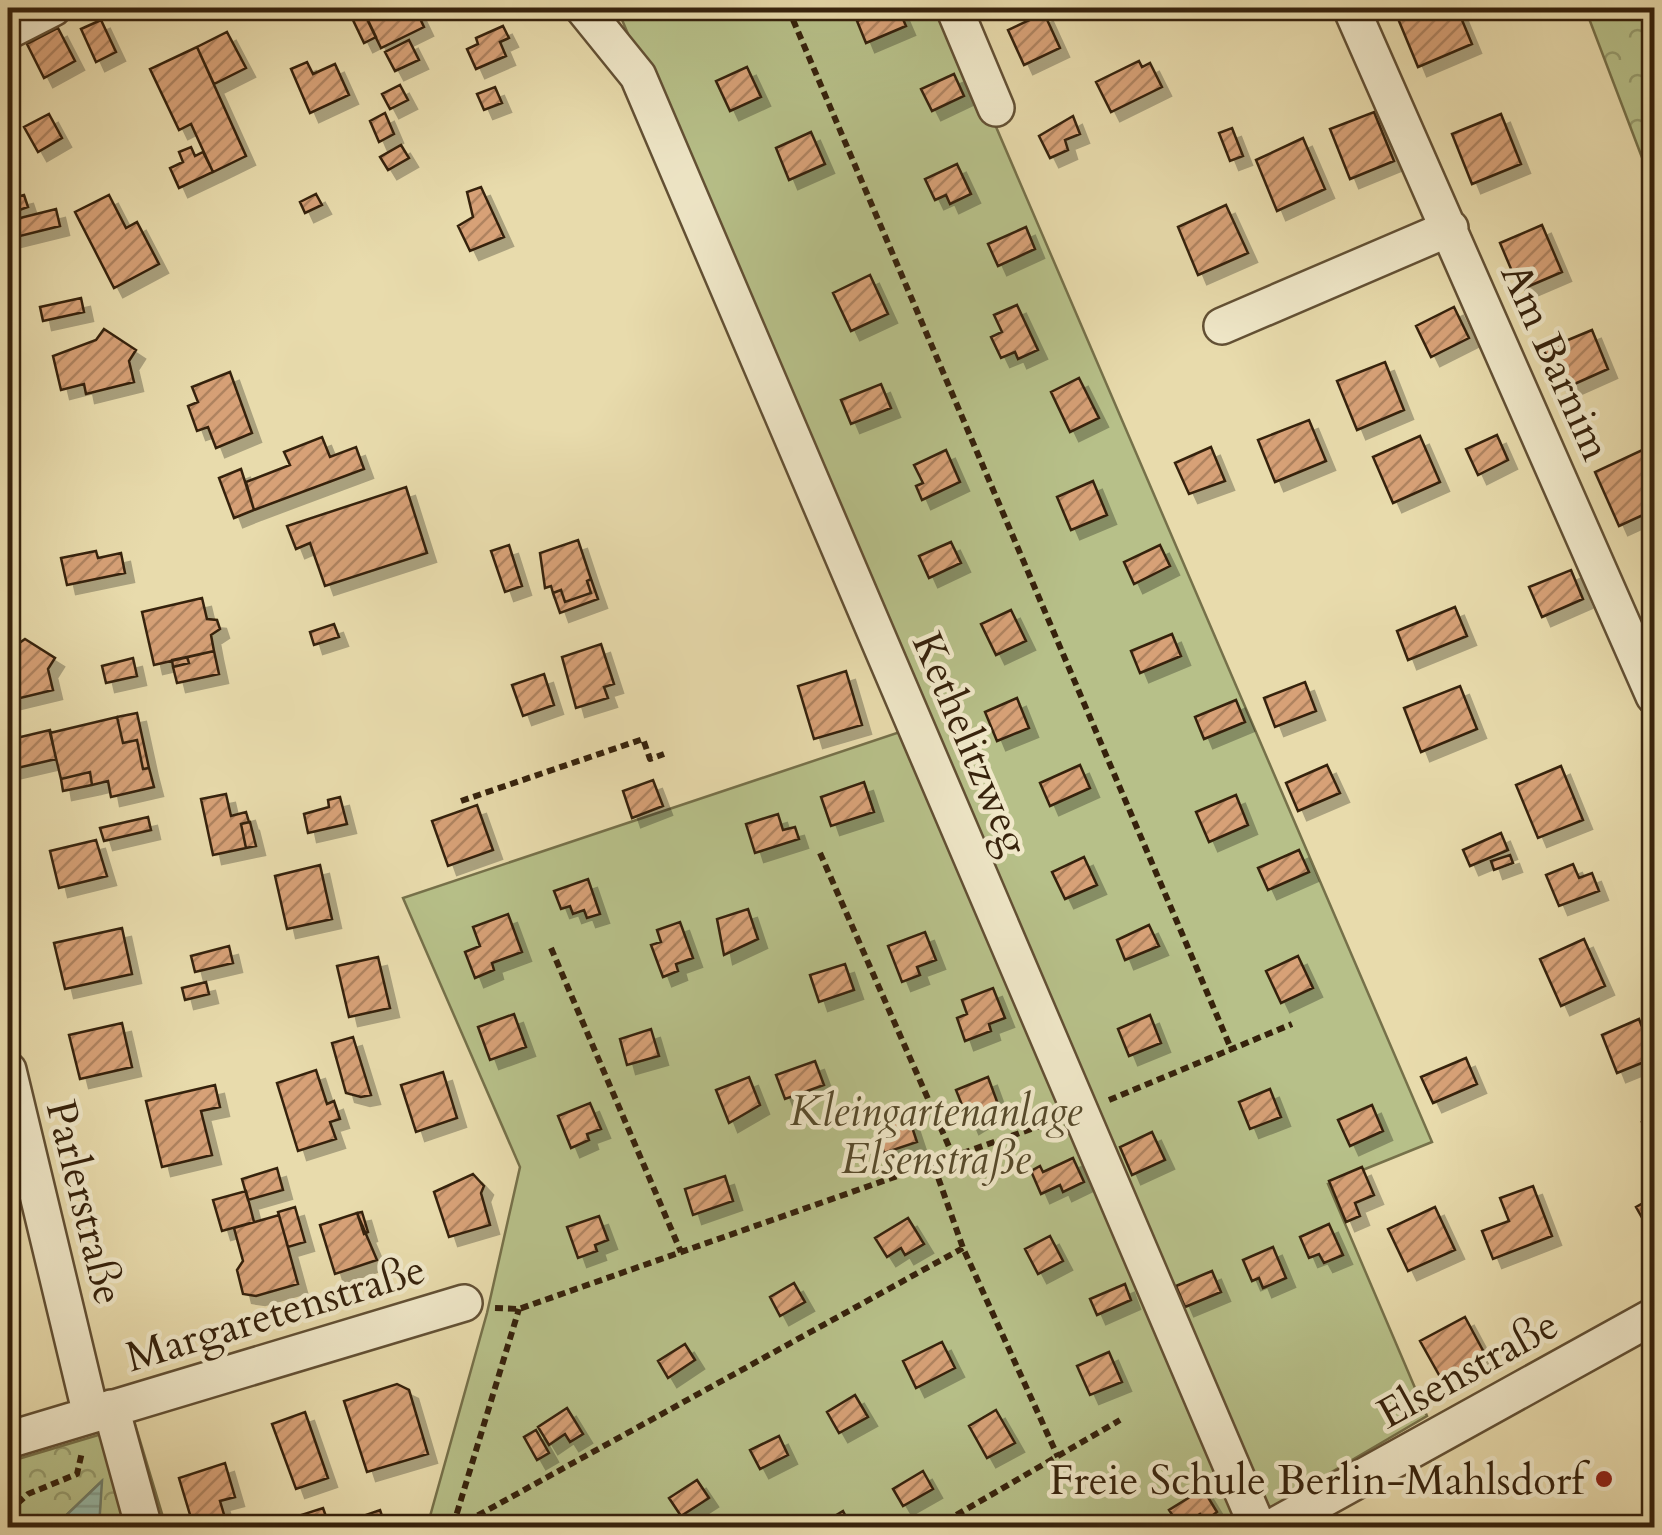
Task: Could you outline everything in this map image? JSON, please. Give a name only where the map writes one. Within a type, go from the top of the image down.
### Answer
[{"type":"street","points":[[8,31],[53,8]]},
{"type":"street","name":"Kethelitzweg","points":[[583,8],[638,76],[1258,1528]]},
{"type":"street","points":[[954,8],[996,108]]},
{"type":"street","name":"Am Barnim","points":[[1352,8],[1654,696]]},
{"type":"street","name":"Am Barnim","points":[[1222,326],[1450,228]]},
{"type":"street","name":"Parlerstraße","points":[[8,1070],[96,1413]]},
{"type":"street","name":"Margaretenstraße","points":[[8,1440],[464,1303]]},
{"type":"street","name":"Elsenstraße","points":[[1271,1528],[1654,1316]]},
{"type":"street","name":"Margaretenstraße","points":[[96,1413],[144,1528]]},
{"type":"path","points":[[788,8],[1232,1050]]},
{"type":"path","points":[[461,801],[643,740],[650,759],[664,754]]},
{"type":"path","points":[[820,852],[954,1158]]},
{"type":"path","points":[[551,948],[682,1252]]},
{"type":"path","points":[[464,1303],[518,1309],[934,1166],[1081,1111],[1292,1024]]},
{"type":"path","points":[[934,1166],[962,1248],[1058,1457]]},
{"type":"path","points":[[454,1528],[962,1248]]},
{"type":"path","points":[[454,1528],[518,1309]]},
{"type":"path","points":[[8,1512],[28,1494],[77,1474],[96,1413]]},
{"type":"path","points":[[934,1528],[1120,1420]]},
{"type":"green space","name":"Kleingartenanlage Elsenstraße","points":[[617,8],[945,8],[1432,1142],[1328,1184],[1427,1416],[1238,1527],[427,1527],[487,1313],[520,1167],[403,898],[921,725]]},
{"type":"green space","points":[[1585,8],[1654,8],[1654,189]]},
{"type":"green space","points":[[135,1424],[166,1527],[99,1527],[101,1482],[54,1527],[8,1528],[8,1462]]},
{"type":"shaded area","points":[[102,1481],[99,1527],[54,1527]]},
{"type":"building","points":[[415,8],[424,27],[381,48],[363,11]]},
{"type":"building","points":[[891,8],[893,13],[899,10],[906,26],[866,43],[857,21]]},
{"type":"building","points":[[1457,8],[1472,44],[1418,67],[1394,9]]},
{"type":"building","points":[[364,12],[376,37],[364,43],[352,18]]},
{"type":"building","points":[[1044,13],[1060,48],[1024,65],[1008,30]]},
{"type":"building","points":[[101,20],[116,52],[96,62],[81,29]]},
{"type":"building","points":[[503,26],[509,38],[500,42],[506,56],[476,69],[467,49],[478,44],[476,38]]},
{"type":"building","points":[[58,28],[75,61],[44,78],[27,44]]},
{"type":"building","points":[[227,32],[246,68],[214,84],[197,47]]},
{"type":"building","points":[[409,40],[419,60],[395,71],[385,52]]},
{"type":"building","points":[[197,47],[246,156],[213,172],[191,124],[179,130],[150,69]]},
{"type":"building","points":[[1139,61],[1142,67],[1150,63],[1162,87],[1111,112],[1096,82]]},
{"type":"building","points":[[307,62],[313,74],[335,64],[349,95],[310,113],[291,69]]},
{"type":"building","points":[[747,67],[761,97],[730,111],[716,81]]},
{"type":"building","points":[[954,74],[964,96],[932,111],[921,89]]},
{"type":"building","points":[[400,85],[408,100],[390,109],[382,94]]},
{"type":"building","points":[[495,87],[502,103],[484,110],[477,94]]},
{"type":"building","points":[[1374,112],[1394,161],[1350,179],[1330,129]]},
{"type":"building","points":[[385,113],[394,134],[379,142],[370,121]]},
{"type":"building","points":[[49,114],[62,138],[38,152],[24,127]]},
{"type":"building","points":[[1501,114],[1521,164],[1472,184],[1452,134]]},
{"type":"building","points":[[1073,116],[1080,134],[1065,140],[1068,150],[1050,158],[1039,136]]},
{"type":"building","points":[[1232,128],[1243,156],[1230,161],[1219,133]]},
{"type":"building","points":[[811,132],[825,164],[789,180],[776,148]]},
{"type":"building","points":[[1303,138],[1325,189],[1277,211],[1256,160]]},
{"type":"building","points":[[401,145],[409,158],[388,170],[380,157]]},
{"type":"building","points":[[191,147],[195,156],[203,152],[213,172],[179,188],[170,168],[183,162],[179,152]]},
{"type":"building","points":[[957,164],[971,194],[950,204],[946,195],[935,200],[925,179]]},
{"type":"building","points":[[481,187],[504,237],[470,251],[458,226],[473,217],[467,192]]},
{"type":"building","points":[[316,194],[322,205],[305,213],[300,202]]},
{"type":"building","points":[[24,195],[28,207],[8,214],[8,199]]},
{"type":"building","points":[[109,195],[126,228],[137,222],[159,264],[114,288],[75,212]]},
{"type":"building","points":[[1226,205],[1248,253],[1198,275],[1178,227]]},
{"type":"building","points":[[56,209],[60,226],[8,239],[8,221]]},
{"type":"building","points":[[1542,225],[1562,272],[1520,290],[1500,243]]},
{"type":"building","points":[[1026,227],[1035,249],[998,266],[988,244]]},
{"type":"building","points":[[870,275],[888,314],[851,331],[833,293]]},
{"type":"building","points":[[81,298],[84,312],[43,321],[40,307]]},
{"type":"building","points":[[1017,305],[1038,350],[1018,359],[1015,352],[1001,358],[991,337],[1002,332],[994,315]]},
{"type":"building","points":[[1454,307],[1469,338],[1431,357],[1416,326]]},
{"type":"building","points":[[104,329],[136,350],[129,361],[134,382],[86,394],[84,384],[61,390],[53,356],[96,340]]},
{"type":"building","points":[[1592,330],[1608,369],[1561,390],[1544,350]]},
{"type":"building","points":[[1385,362],[1404,410],[1357,430],[1337,381]]},
{"type":"building","points":[[230,372],[252,433],[216,448],[208,427],[197,431],[188,406],[198,402],[192,387]]},
{"type":"building","points":[[1079,378],[1099,418],[1070,432],[1051,392]]},
{"type":"building","points":[[881,384],[891,408],[851,424],[841,400]]},
{"type":"building","points":[[1309,420],[1326,461],[1275,482],[1258,440]]},
{"type":"building","points":[[1497,435],[1508,460],[1478,475],[1466,449]]},
{"type":"building","points":[[1420,436],[1440,482],[1393,503],[1373,457]]},
{"type":"building","points":[[322,437],[330,457],[356,447],[364,469],[254,510],[246,482],[290,465],[284,452]]},
{"type":"building","points":[[1651,446],[1654,510],[1619,526],[1595,472]]},
{"type":"building","points":[[1211,447],[1225,481],[1189,494],[1175,463]]},
{"type":"building","points":[[946,450],[960,482],[922,500],[916,486],[923,483],[914,465]]},
{"type":"building","points":[[241,469],[254,510],[234,518],[219,478]]},
{"type":"building","points":[[1093,481],[1107,515],[1071,530],[1057,497]]},
{"type":"building","points":[[406,487],[427,553],[325,586],[310,543],[296,549],[287,526]]},
{"type":"building","points":[[578,540],[591,579],[587,581],[591,593],[565,602],[561,590],[553,593],[551,586],[545,588],[540,553]]},
{"type":"building","points":[[951,542],[961,563],[929,578],[919,556]]},
{"type":"building","points":[[509,545],[522,586],[505,592],[491,551]]},
{"type":"building","points":[[1160,545],[1170,566],[1134,584],[1124,562]]},
{"type":"building","points":[[96,551],[98,558],[121,553],[125,573],[67,585],[61,558]]},
{"type":"building","points":[[1571,570],[1583,599],[1542,617],[1529,587]]},
{"type":"building","points":[[591,579],[598,599],[560,613],[553,593],[561,590],[565,602],[591,593],[587,581]]},
{"type":"building","points":[[202,598],[207,619],[217,620],[220,629],[211,635],[214,651],[154,665],[142,612]]},
{"type":"building","points":[[1455,607],[1467,636],[1408,660],[1397,631]]},
{"type":"building","points":[[1011,610],[1026,641],[996,655],[981,624]]},
{"type":"building","points":[[334,624],[339,637],[314,645],[310,632]]},
{"type":"building","points":[[1172,634],[1181,656],[1140,673],[1131,651]]},
{"type":"building","points":[[25,639],[55,658],[48,669],[53,690],[8,701],[8,651]]},
{"type":"building","points":[[601,644],[614,684],[604,687],[608,698],[576,708],[562,657]]},
{"type":"building","points":[[214,651],[219,674],[177,683],[173,667],[189,663],[187,657]]},
{"type":"building","points":[[187,657],[189,663],[173,667],[172,660]]},
{"type":"building","points":[[133,658],[137,676],[106,683],[102,666]]},
{"type":"building","points":[[846,671],[862,725],[814,739],[798,686]]},
{"type":"building","points":[[544,674],[554,705],[523,716],[512,685]]},
{"type":"building","points":[[1305,682],[1316,711],[1275,727],[1264,698]]},
{"type":"building","points":[[1460,686],[1477,729],[1421,752],[1404,708]]},
{"type":"building","points":[[1017,698],[1029,728],[997,741],[985,712]]},
{"type":"building","points":[[1236,700],[1245,722],[1204,739],[1195,717]]},
{"type":"building","points":[[137,713],[149,768],[143,769],[137,740],[123,743],[117,717]]},
{"type":"building","points":[[117,717],[123,743],[137,740],[143,769],[149,768],[154,787],[111,797],[108,781],[92,785],[90,772],[61,779],[50,733]]},
{"type":"building","points":[[50,730],[56,759],[13,769],[8,740]]},
{"type":"building","points":[[1080,765],[1090,788],[1050,806],[1040,783]]},
{"type":"building","points":[[1327,765],[1340,793],[1298,811],[1286,783]]},
{"type":"building","points":[[1561,766],[1583,820],[1538,838],[1516,785]]},
{"type":"building","points":[[90,772],[92,785],[63,791],[61,779]]},
{"type":"building","points":[[653,780],[663,806],[632,818],[623,791]]},
{"type":"building","points":[[864,782],[874,812],[831,826],[821,797]]},
{"type":"building","points":[[226,794],[231,816],[246,812],[249,822],[241,824],[246,848],[213,855],[201,799]]},
{"type":"building","points":[[1236,795],[1248,825],[1209,842],[1196,812]]},
{"type":"building","points":[[340,797],[347,824],[308,833],[304,814],[329,807],[328,800]]},
{"type":"building","points":[[477,805],[493,850],[448,866],[432,821]]},
{"type":"building","points":[[778,814],[783,830],[795,827],[799,839],[755,853],[746,824]]},
{"type":"building","points":[[148,817],[151,830],[104,841],[100,828]]},
{"type":"building","points":[[250,822],[256,846],[246,848],[241,824]]},
{"type":"building","points":[[1501,833],[1508,850],[1470,866],[1463,850]]},
{"type":"building","points":[[96,840],[107,876],[59,888],[50,851]]},
{"type":"building","points":[[1299,850],[1309,872],[1268,890],[1258,868]]},
{"type":"building","points":[[1510,855],[1513,863],[1494,870],[1491,861]]},
{"type":"building","points":[[1084,857],[1097,885],[1065,899],[1052,872]]},
{"type":"building","points":[[1573,864],[1579,878],[1592,873],[1599,891],[1559,906],[1546,875]]},
{"type":"building","points":[[320,865],[332,919],[287,929],[275,876]]},
{"type":"building","points":[[588,879],[600,914],[587,918],[584,910],[573,914],[570,906],[561,909],[554,891]]},
{"type":"building","points":[[748,909],[758,939],[724,955],[717,919]]},
{"type":"building","points":[[508,914],[522,952],[492,963],[494,970],[475,978],[465,952],[480,946],[473,927]]},
{"type":"building","points":[[680,922],[693,958],[676,964],[678,971],[663,977],[651,945],[661,942],[657,930]]},
{"type":"building","points":[[1149,925],[1159,946],[1125,960],[1117,940]]},
{"type":"building","points":[[122,928],[132,974],[65,989],[54,943]]},
{"type":"building","points":[[925,932],[936,960],[917,967],[920,975],[902,982],[888,946]]},
{"type":"building","points":[[1584,939],[1605,986],[1561,1006],[1540,959]]},
{"type":"building","points":[[229,946],[233,963],[195,972],[191,956]]},
{"type":"building","points":[[1298,956],[1313,988],[1281,1003],[1266,971]]},
{"type":"building","points":[[378,957],[390,1008],[349,1017],[337,966]]},
{"type":"building","points":[[845,964],[854,990],[819,1002],[810,975]]},
{"type":"building","points":[[206,982],[209,994],[185,1000],[182,988]]},
{"type":"building","points":[[993,988],[1005,1018],[989,1024],[991,1031],[965,1041],[957,1018],[967,1014],[962,1000]]},
{"type":"building","points":[[514,1014],[526,1047],[490,1060],[478,1027]]},
{"type":"building","points":[[1150,1015],[1161,1043],[1129,1056],[1118,1029]]},
{"type":"building","points":[[1639,1019],[1654,1058],[1617,1073],[1602,1035]]},
{"type":"building","points":[[122,1023],[132,1067],[80,1079],[69,1035]]},
{"type":"building","points":[[651,1029],[659,1056],[627,1065],[620,1039]]},
{"type":"building","points":[[353,1037],[371,1095],[346,1093],[332,1043]]},
{"type":"building","points":[[1466,1058],[1477,1084],[1433,1103],[1421,1077]]},
{"type":"building","points":[[815,1061],[824,1085],[785,1099],[776,1075]]},
{"type":"building","points":[[316,1070],[327,1104],[334,1101],[340,1119],[330,1122],[336,1139],[298,1151],[277,1083]]},
{"type":"building","points":[[443,1072],[457,1118],[416,1132],[401,1085]]},
{"type":"building","points":[[749,1077],[760,1105],[729,1123],[716,1090]]},
{"type":"building","points":[[988,1077],[999,1107],[970,1125],[956,1090]]},
{"type":"building","points":[[215,1085],[220,1107],[201,1111],[212,1155],[162,1167],[146,1101]]},
{"type":"building","points":[[1270,1089],[1281,1117],[1250,1129],[1239,1102]]},
{"type":"building","points":[[590,1103],[601,1129],[587,1134],[589,1140],[571,1148],[558,1116]]},
{"type":"building","points":[[1372,1105],[1383,1131],[1350,1146],[1338,1120]]},
{"type":"building","points":[[907,1112],[917,1142],[884,1153],[875,1123]]},
{"type":"building","points":[[1654,1116],[1654,1147],[1642,1122]]},
{"type":"building","points":[[1152,1132],[1165,1160],[1132,1175],[1120,1147]]},
{"type":"building","points":[[1073,1158],[1084,1182],[1063,1192],[1060,1185],[1041,1194],[1031,1171],[1040,1166],[1043,1172]]},
{"type":"building","points":[[1362,1167],[1374,1195],[1355,1203],[1360,1216],[1346,1222],[1329,1181]]},
{"type":"building","points":[[277,1168],[283,1190],[248,1200],[242,1179]]},
{"type":"building","points":[[473,1174],[484,1186],[481,1193],[490,1225],[449,1237],[434,1192]]},
{"type":"building","points":[[725,1176],[733,1201],[693,1215],[685,1189]]},
{"type":"building","points":[[1533,1186],[1552,1236],[1493,1259],[1482,1231],[1509,1221],[1500,1198]]},
{"type":"building","points":[[246,1191],[254,1222],[222,1231],[213,1200]]},
{"type":"building","points":[[1654,1197],[1654,1239],[1636,1207]]},
{"type":"building","points":[[295,1207],[305,1242],[288,1247],[278,1212]]},
{"type":"building","points":[[1435,1207],[1455,1250],[1408,1271],[1388,1229]]},
{"type":"building","points":[[362,1212],[368,1232],[364,1234],[357,1213]]},
{"type":"building","points":[[357,1213],[377,1260],[335,1274],[320,1225]]},
{"type":"building","points":[[279,1215],[298,1284],[256,1296],[243,1294],[237,1270],[243,1261],[234,1228]]},
{"type":"building","points":[[599,1216],[608,1240],[595,1245],[597,1251],[578,1258],[567,1227]]},
{"type":"building","points":[[908,1218],[924,1244],[905,1255],[901,1248],[887,1257],[875,1238]]},
{"type":"building","points":[[1329,1224],[1343,1255],[1324,1263],[1319,1254],[1309,1258],[1300,1237]]},
{"type":"building","points":[[1050,1236],[1063,1261],[1038,1274],[1025,1249]]},
{"type":"building","points":[[1273,1247],[1286,1278],[1263,1288],[1259,1278],[1252,1281],[1243,1260]]},
{"type":"building","points":[[1212,1271],[1221,1292],[1185,1307],[1176,1286]]},
{"type":"building","points":[[794,1283],[805,1302],[780,1316],[770,1297]]},
{"type":"building","points":[[1125,1284],[1131,1300],[1097,1315],[1090,1299]]},
{"type":"building","points":[[1465,1317],[1487,1358],[1443,1382],[1420,1341]]},
{"type":"building","points":[[942,1342],[955,1368],[916,1388],[903,1361]]},
{"type":"building","points":[[685,1344],[695,1360],[668,1378],[658,1361]]},
{"type":"building","points":[[1109,1352],[1122,1382],[1090,1395],[1077,1366]]},
{"type":"building","points":[[397,1384],[409,1390],[428,1454],[367,1472],[344,1401]]},
{"type":"building","points":[[855,1395],[868,1417],[839,1433],[827,1412]]},
{"type":"building","points":[[567,1408],[583,1434],[570,1442],[565,1434],[549,1445],[538,1427]]},
{"type":"building","points":[[996,1410],[1015,1443],[987,1458],[969,1426]]},
{"type":"building","points":[[305,1412],[328,1478],[296,1489],[272,1424]]},
{"type":"building","points":[[536,1430],[549,1453],[537,1460],[524,1437]]},
{"type":"building","points":[[779,1436],[788,1455],[760,1469],[750,1450]]},
{"type":"building","points":[[225,1463],[235,1497],[220,1501],[228,1528],[194,1528],[179,1478]]},
{"type":"building","points":[[923,1471],[933,1489],[903,1506],[893,1489]]},
{"type":"building","points":[[697,1480],[709,1498],[681,1516],[669,1498]]},
{"type":"building","points":[[1203,1489],[1217,1512],[1205,1521],[1200,1514],[1180,1527],[1169,1510]]},
{"type":"building","points":[[323,1508],[330,1528],[261,1528]]},
{"type":"building","points":[[380,1510],[386,1528],[363,1528],[360,1517]]},
{"type":"building","points":[[843,1511],[852,1528],[815,1528]]},
{"type":"place","name":"Freie Schule Berlin-Mahlsdorf","points":[[1604,1479]]}]
